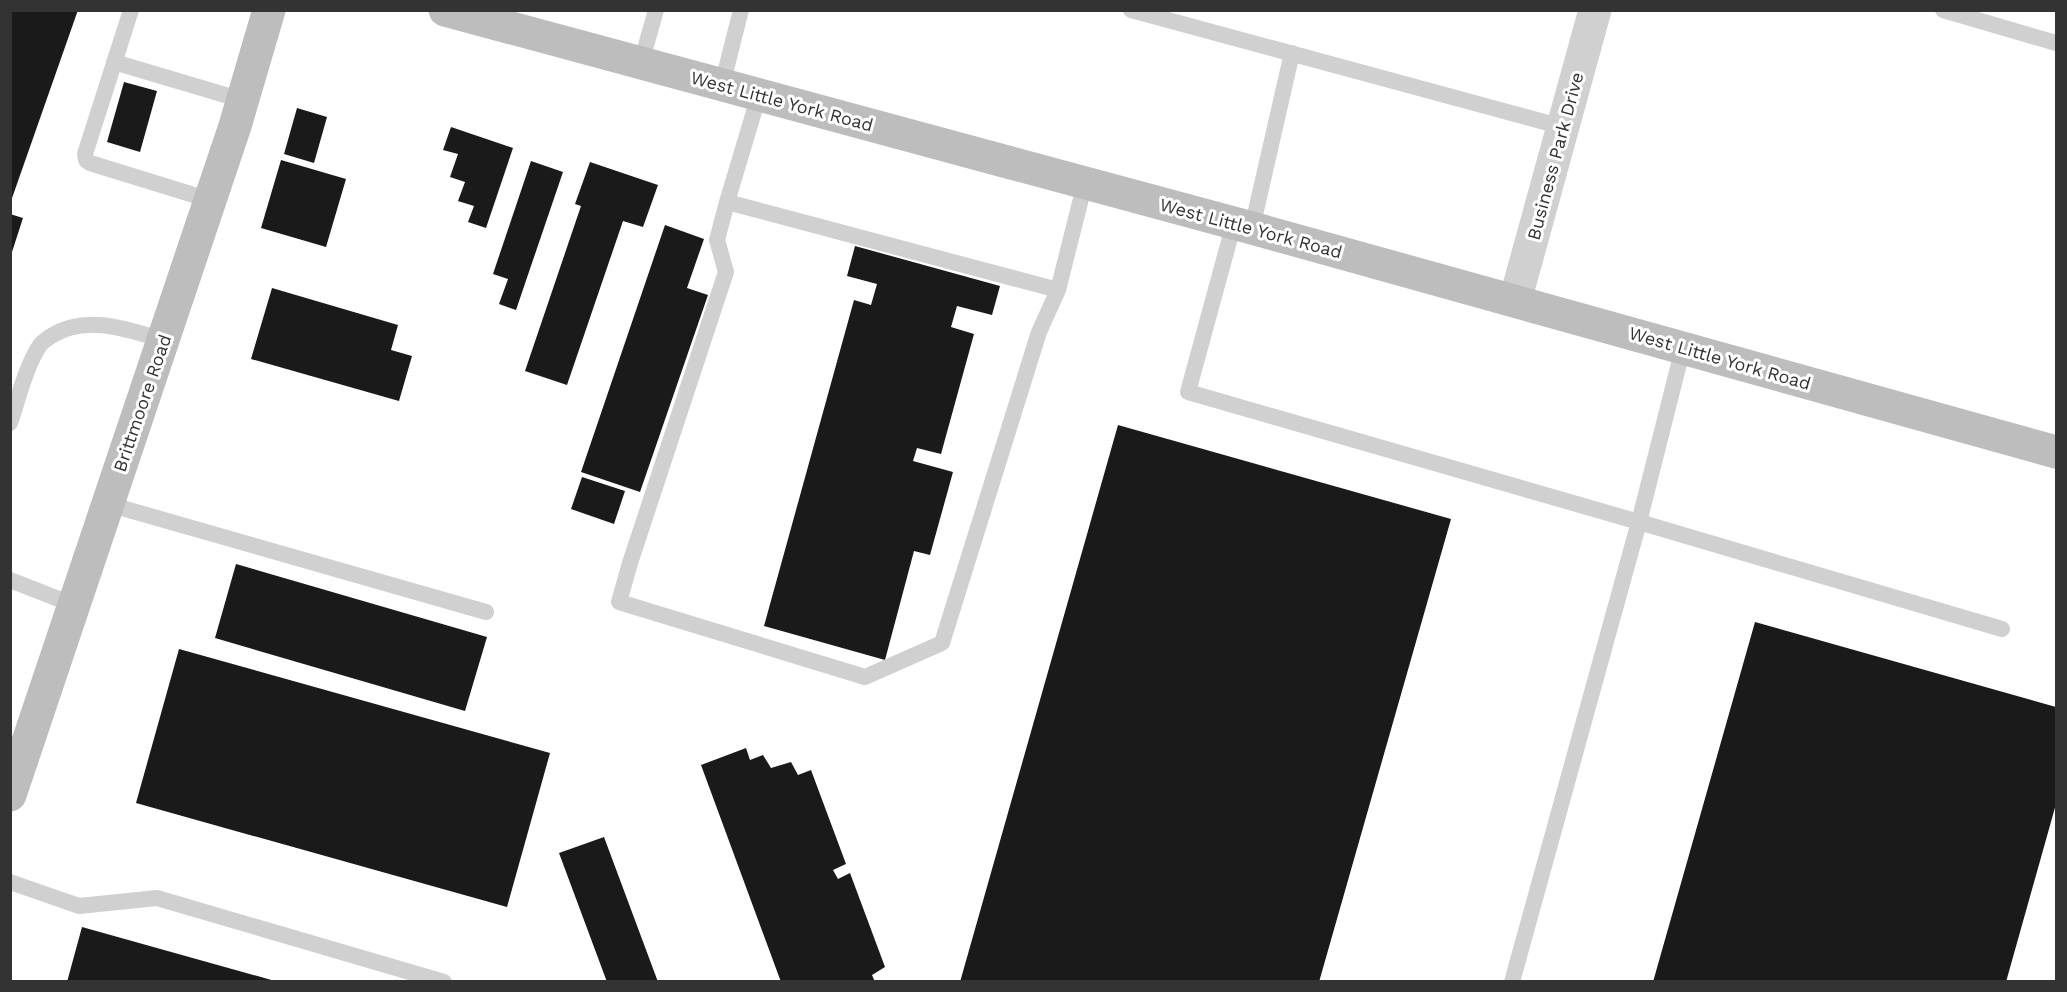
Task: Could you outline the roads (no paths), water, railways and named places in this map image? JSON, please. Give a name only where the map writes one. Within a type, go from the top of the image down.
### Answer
[{"type":"main road","name":"Brittmoore Road","points":[[10,795],[210,200],[269,10]]},
{"type":"main road","name":"West Little York Road","points":[[445,10],[1243,225],[2056,452]]},
{"type":"street","name":"Business Park Drive","points":[[1515,301],[1595,10]]},
{"type":"lane","points":[[131,10],[85,154],[86,160],[210,200]]},
{"type":"lane","points":[[641,63],[656,10]]},
{"type":"lane","points":[[722,85],[741,10]]},
{"type":"lane","points":[[1131,10],[1563,127]]},
{"type":"lane","points":[[1943,10],[2056,42]]},
{"type":"lane","points":[[1292,53],[1243,225],[1188,392],[2002,629]]},
{"type":"lane","points":[[114,62],[242,100]]},
{"type":"lane","points":[[759,95],[717,240],[726,272],[630,562],[619,602],[865,677],[942,643],[1039,332],[1058,290],[1085,183]]},
{"type":"lane","points":[[727,202],[1058,290]]},
{"type":"lane","points":[[10,423],[27,369],[41,342],[60,330],[98,324],[117,326],[163,339]]},
{"type":"lane","points":[[1512,981],[1639,522],[1683,348]]},
{"type":"lane","points":[[108,504],[486,612]]},
{"type":"lane","points":[[10,580],[74,605]]},
{"type":"lane","points":[[10,882],[79,906],[158,898],[444,981]]}]
